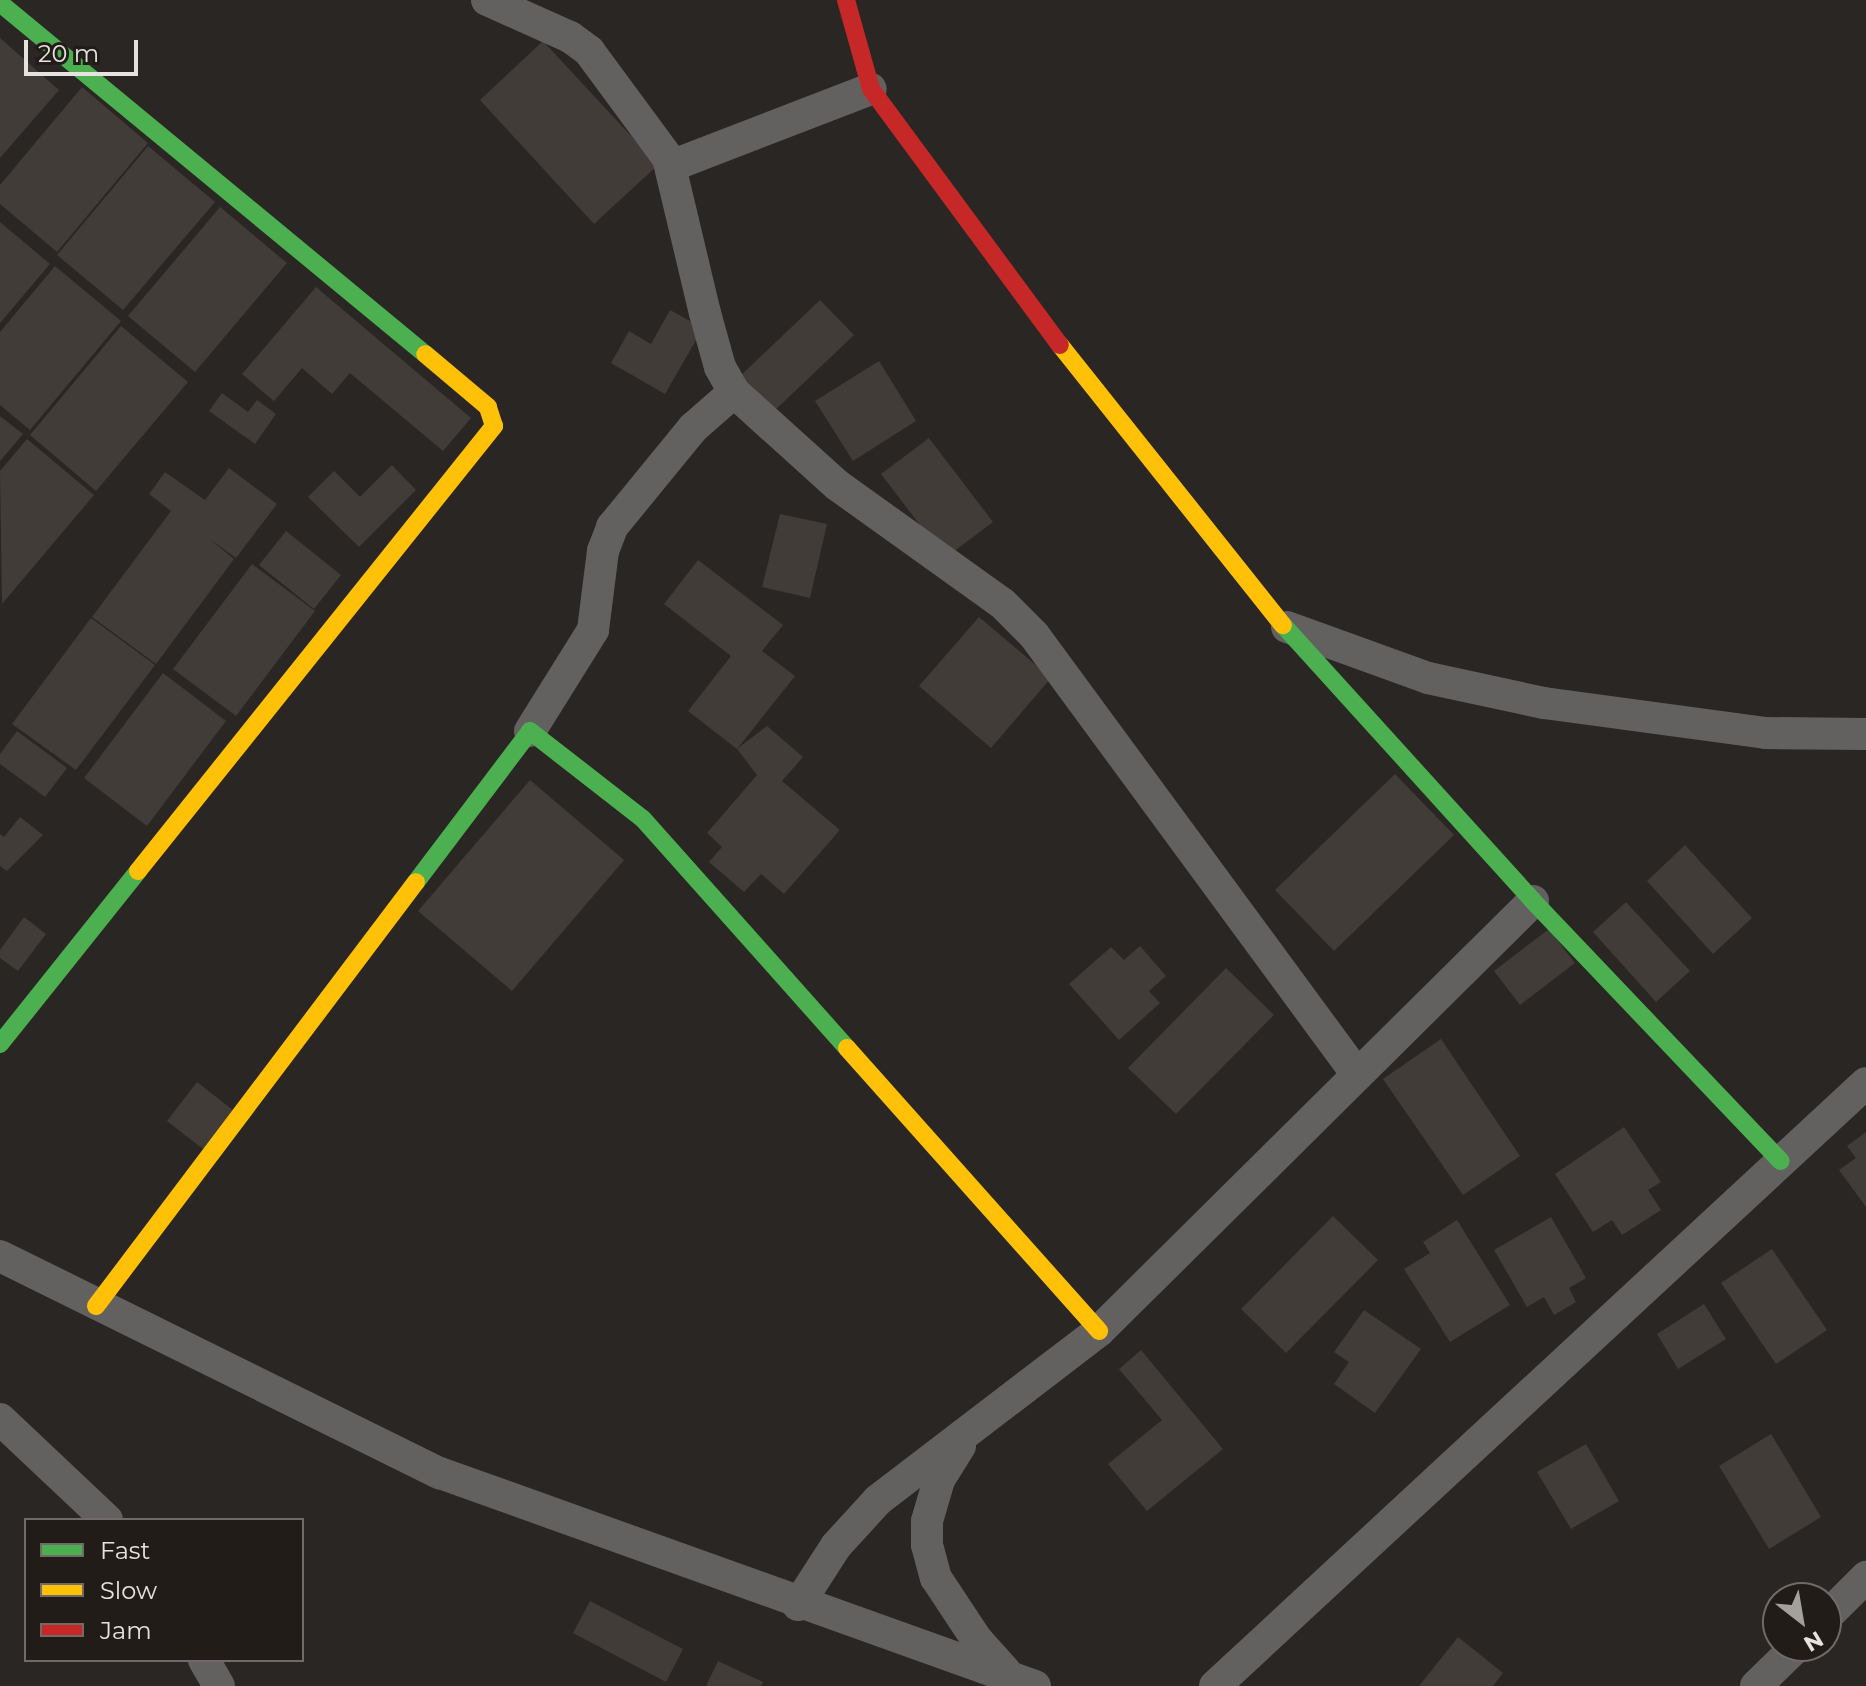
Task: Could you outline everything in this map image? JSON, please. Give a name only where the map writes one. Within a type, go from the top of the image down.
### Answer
[{"type":"street","points":[[487,0],[570,37],[589,51],[671,166],[720,367],[734,392],[837,485],[1002,603],[1034,635],[1356,1073]]},
{"type":"street","points":[[846,0],[871,89],[1090,385],[1284,626],[1533,901],[1781,1161]]},
{"type":"street","points":[[0,3],[488,407],[494,426],[0,1044]]},
{"type":"street","points":[[671,166],[871,89]]},
{"type":"street","points":[[96,1306],[530,731],[593,630],[603,551],[612,527],[693,428],[734,392]]},
{"type":"street","points":[[1284,626],[1428,678],[1544,703],[1766,733],[1866,734]]},
{"type":"street","points":[[530,731],[643,819],[1099,1331]]},
{"type":"street","points":[[798,1605],[836,1546],[878,1500],[1099,1331],[1533,901]]},
{"type":"street","points":[[1215,1686],[1866,1083]]},
{"type":"street","points":[[0,1256],[440,1473],[798,1605],[956,1656],[1022,1684]]},
{"type":"street","points":[[0,1419],[105,1518]]},
{"type":"street","points":[[968,1433],[939,1480],[927,1521],[927,1545],[936,1578],[977,1640],[1022,1684]]},
{"type":"street","points":[[1842,1601],[1866,1577]]},
{"type":"street","points":[[205,1662],[219,1686]]},
{"type":"street","points":[[1756,1686],[1781,1662]]},
{"type":"building","points":[[0,38],[59,90],[0,158]]},
{"type":"building","points":[[543,41],[658,165],[594,224],[480,100]]},
{"type":"building","points":[[82,87],[148,143],[57,252],[0,204],[0,185]]},
{"type":"building","points":[[148,146],[215,202],[123,310],[57,255]]},
{"type":"building","points":[[220,207],[287,263],[195,372],[128,316]]},
{"type":"building","points":[[0,222],[50,264],[0,323]]},
{"type":"building","points":[[55,266],[121,321],[30,430],[0,405],[0,332]]},
{"type":"building","points":[[316,287],[471,418],[443,451],[350,373],[332,394],[302,368],[274,401],[242,374]]},
{"type":"building","points":[[820,300],[854,335],[771,414],[737,379]]},
{"type":"building","points":[[670,310],[703,328],[665,394],[611,363],[629,331],[651,344]]},
{"type":"building","points":[[121,326],[188,382],[96,491],[30,435]]},
{"type":"building","points":[[879,361],[916,421],[853,461],[815,401]]},
{"type":"building","points":[[222,393],[248,412],[257,400],[276,414],[255,444],[209,411]]},
{"type":"building","points":[[0,416],[23,434],[0,461]]},
{"type":"building","points":[[929,438],[993,522],[945,558],[881,474]]},
{"type":"building","points":[[27,439],[94,495],[2,604],[0,471]]},
{"type":"building","points":[[392,465],[416,490],[359,547],[308,497],[334,471],[360,497]]},
{"type":"building","points":[[229,468],[277,504],[236,558],[211,540],[234,559],[156,664],[92,617],[171,511],[149,494],[165,472],[205,500]]},
{"type":"building","points":[[780,514],[827,524],[810,598],[762,587]]},
{"type":"building","points":[[286,531],[341,575],[314,609],[259,565]]},
{"type":"building","points":[[698,560],[783,625],[762,651],[795,676],[737,749],[688,711],[731,656],[664,604]]},
{"type":"building","points":[[252,564],[315,611],[236,716],[173,669]]},
{"type":"building","points":[[979,617],[1051,678],[991,748],[919,686]]},
{"type":"building","points":[[91,618],[155,665],[76,770],[12,724]]},
{"type":"building","points":[[163,673],[226,721],[147,826],[84,778]]},
{"type":"building","points":[[767,726],[803,757],[782,781],[840,830],[784,894],[761,874],[744,892],[709,862],[722,847],[707,833],[757,775],[737,749]]},
{"type":"building","points":[[17,731],[67,768],[45,797],[0,764],[0,754]]},
{"type":"building","points":[[1395,774],[1454,835],[1334,951],[1275,890]]},
{"type":"building","points":[[530,780],[624,860],[512,991],[418,911]]},
{"type":"building","points":[[20,817],[43,835],[7,871],[0,866],[0,834],[4,837]]},
{"type":"building","points":[[1685,845],[1752,918],[1713,954],[1647,881]]},
{"type":"building","points":[[1626,902],[1690,971],[1656,1002],[1593,932]]},
{"type":"building","points":[[24,917],[46,934],[18,971],[0,958],[0,950]]},
{"type":"building","points":[[1549,929],[1575,963],[1520,1005],[1494,971]]},
{"type":"building","points":[[1140,946],[1166,976],[1149,991],[1160,1003],[1119,1040],[1069,984],[1111,947],[1124,960]]},
{"type":"building","points":[[1226,968],[1274,1015],[1176,1114],[1128,1068]]},
{"type":"building","points":[[1441,1039],[1520,1156],[1463,1195],[1383,1079]]},
{"type":"building","points":[[197,1082],[238,1114],[208,1153],[167,1121]]},
{"type":"building","points":[[1624,1127],[1661,1182],[1648,1190],[1661,1210],[1622,1235],[1612,1220],[1593,1232],[1555,1174]]},
{"type":"building","points":[[1866,1132],[1866,1207],[1839,1170],[1856,1158],[1847,1146]]},
{"type":"building","points":[[1333,1216],[1378,1260],[1286,1353],[1241,1309]]},
{"type":"building","points":[[1551,1217],[1586,1278],[1569,1288],[1576,1302],[1554,1315],[1544,1297],[1527,1307],[1494,1250]]},
{"type":"building","points":[[1457,1220],[1510,1305],[1450,1342],[1404,1269],[1430,1253],[1423,1242]]},
{"type":"building","points":[[1772,1249],[1827,1330],[1776,1364],[1721,1283]]},
{"type":"building","points":[[1704,1304],[1726,1339],[1678,1369],[1657,1334]]},
{"type":"building","points":[[1364,1310],[1421,1349],[1375,1413],[1334,1384],[1349,1362],[1334,1352]]},
{"type":"building","points":[[1141,1350],[1223,1449],[1147,1511],[1108,1464],[1162,1420],[1119,1369]]},
{"type":"building","points":[[1771,1434],[1821,1517],[1769,1549],[1719,1466]]},
{"type":"building","points":[[1586,1444],[1619,1501],[1571,1529],[1537,1472]]},
{"type":"building","points":[[590,1601],[683,1649],[666,1682],[573,1633]]},
{"type":"building","points":[[1458,1637],[1503,1673],[1493,1686],[1419,1686]]},
{"type":"building","points":[[718,1661],[763,1682],[761,1686],[706,1686]]},
{"type":"traffic: fast","points":[[0,3],[425,354]]},
{"type":"traffic: fast","points":[[1283,625],[1533,901],[1781,1161]]},
{"type":"traffic: fast","points":[[416,882],[530,731],[643,819],[847,1048]]},
{"type":"traffic: fast","points":[[0,1044],[138,871]]},
{"type":"traffic: slow","points":[[1060,345],[1283,625]]},
{"type":"traffic: slow","points":[[138,871],[494,426],[488,407],[425,354]]},
{"type":"traffic: slow","points":[[96,1306],[416,882]]},
{"type":"traffic: slow","points":[[847,1048],[1099,1331]]},
{"type":"traffic: jam","points":[[846,0],[871,89],[1060,345]]}]
